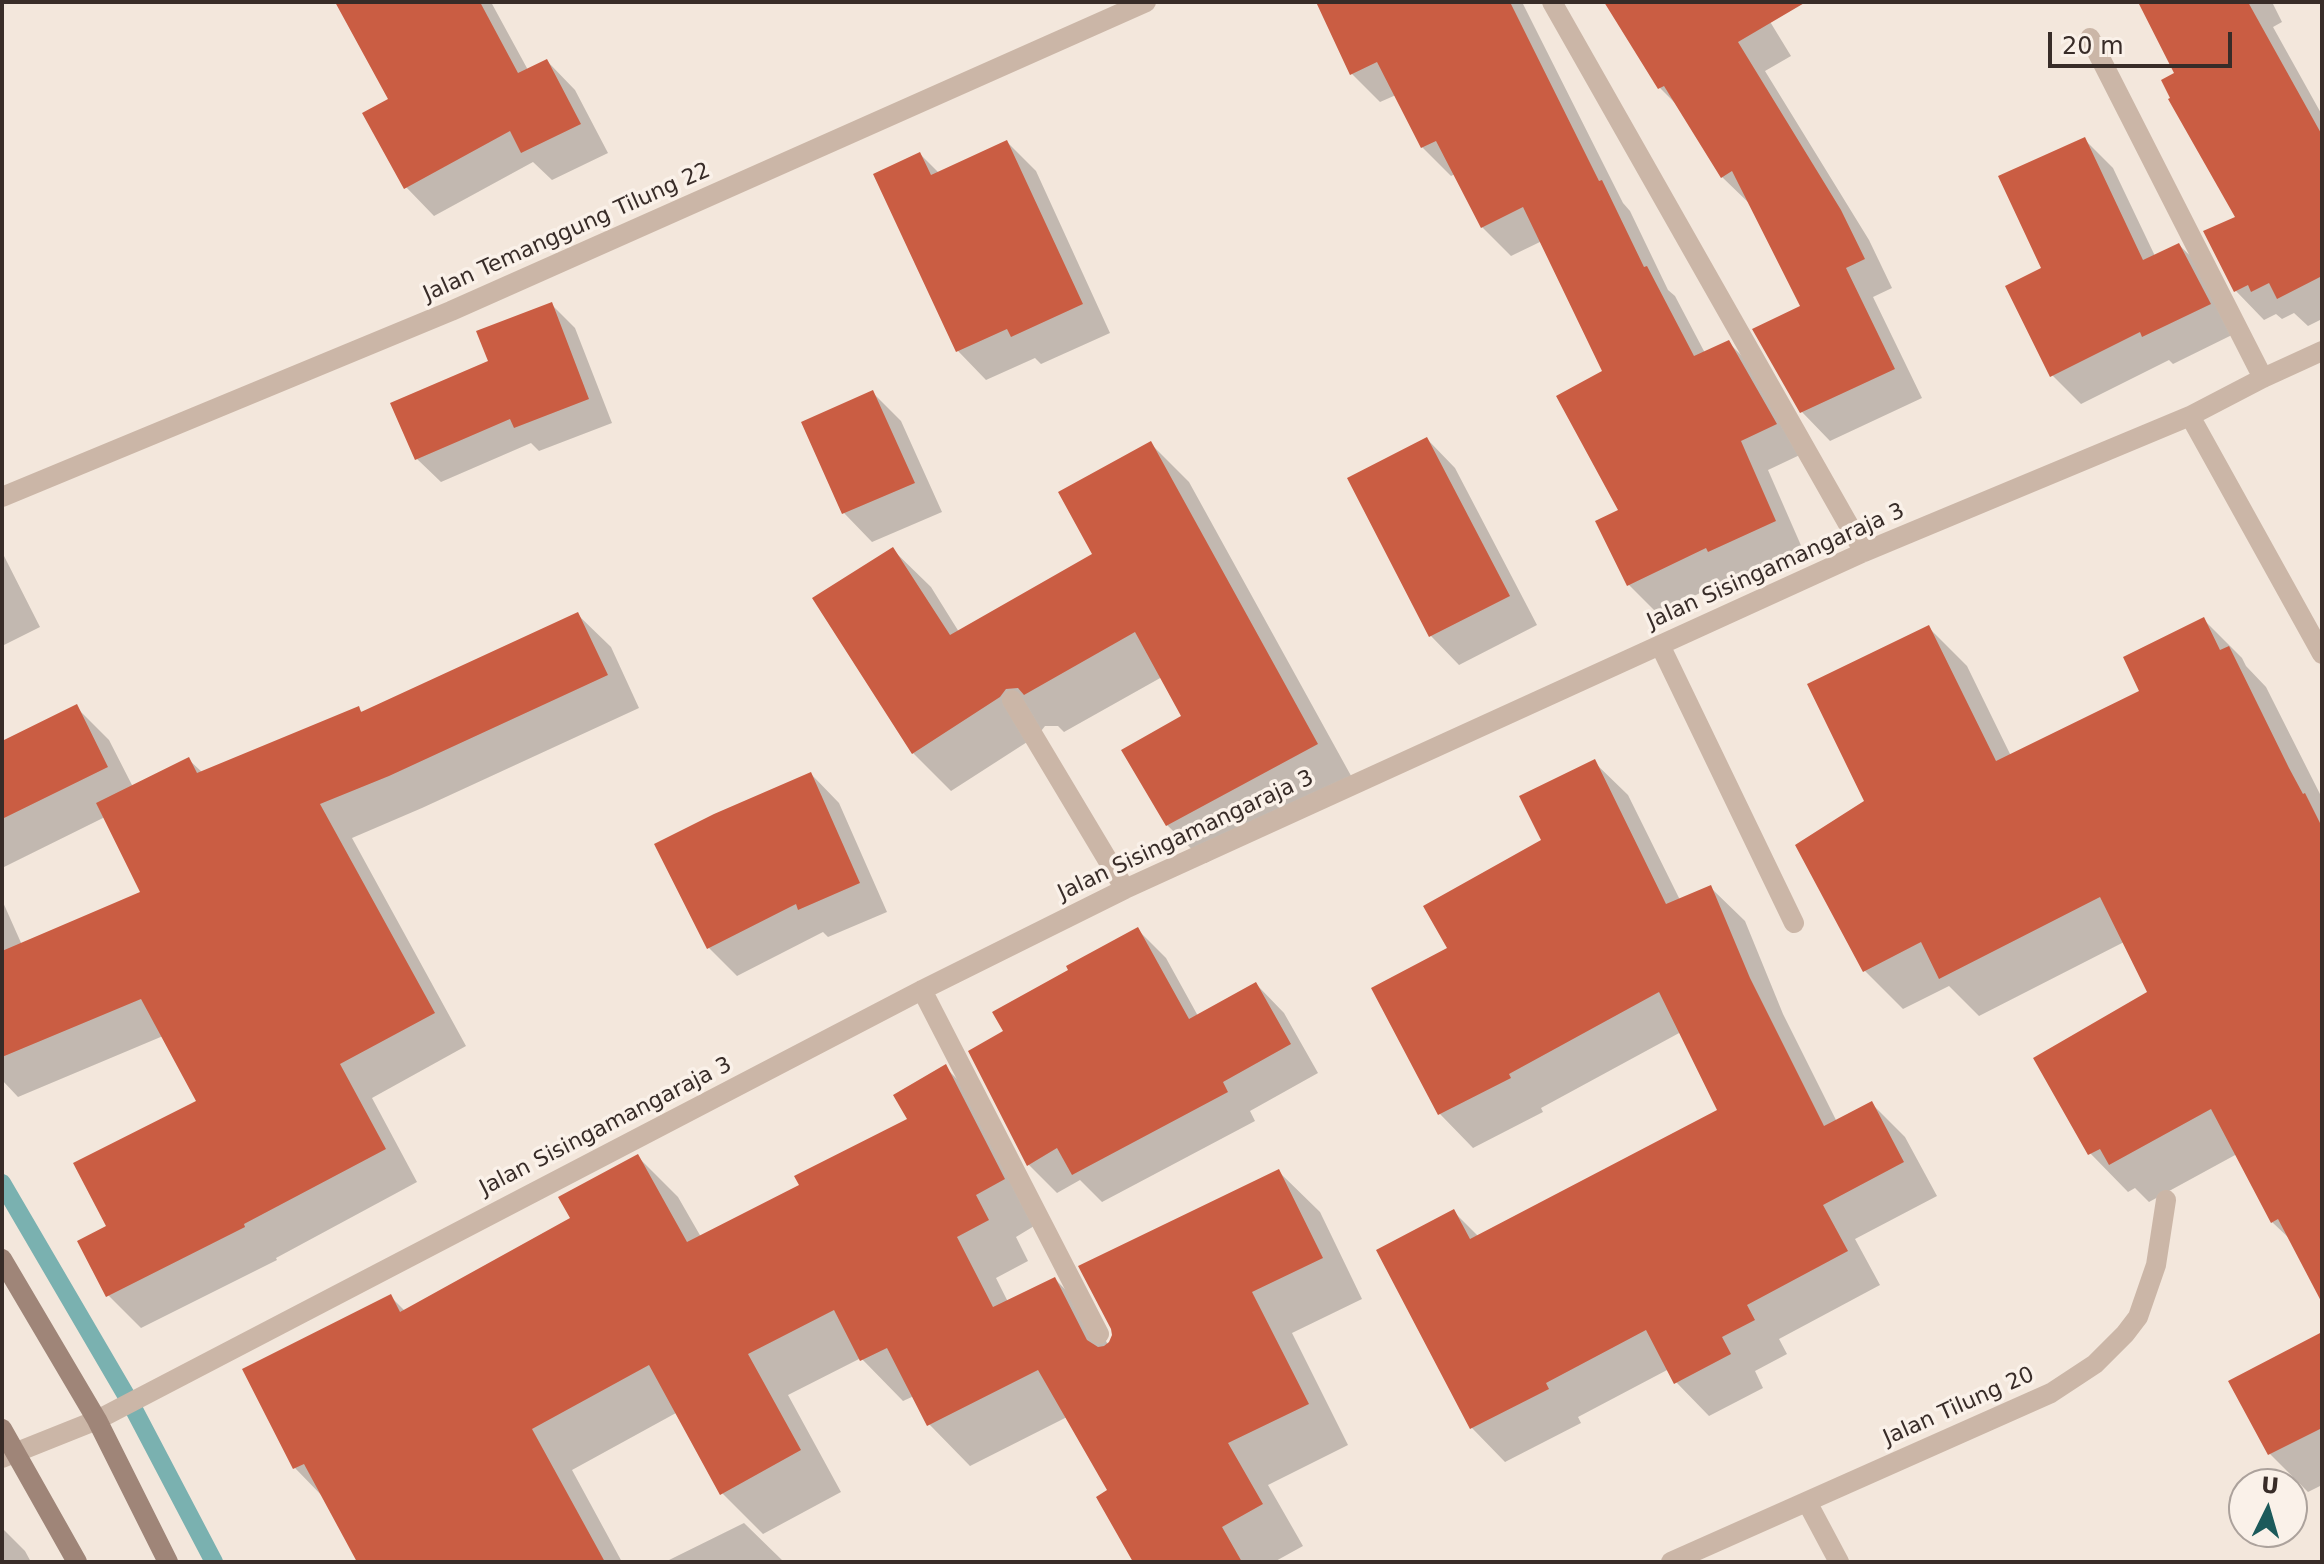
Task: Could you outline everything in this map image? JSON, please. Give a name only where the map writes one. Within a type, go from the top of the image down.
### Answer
[{"type":"street","name":"Jalan Temanggung Tilung 22","points":[[2,497],[451,311],[1146,2]]},
{"type":"street","points":[[1552,2],[1864,552]]},
{"type":"street","points":[[2090,38],[2263,378]]},
{"type":"street","name":"Jalan Sisingamangaraja 3","points":[[9,1455],[97,1420],[922,990],[1125,889],[1864,552],[2190,416],[2322,351]]},
{"type":"street","points":[[2190,416],[2322,654]]},
{"type":"street","points":[[1660,645],[1794,923]]},
{"type":"street","points":[[1012,700],[1125,889]]},
{"type":"street","points":[[922,990],[1099,1334]]},
{"type":"street","name":"Jalan Tilung 20","points":[[1671,1562],[2051,1393],[2095,1364],[2138,1317],[2156,1265],[2166,1200]]},
{"type":"street","points":[[2,1259],[97,1420],[168,1562]]},
{"type":"street","points":[[2,1429],[9,1455],[77,1562]]},
{"type":"street","points":[[1807,1502],[1839,1562]]},
{"type":"building","points":[[335,2],[480,2],[518,73],[547,59],[581,124],[521,153],[510,131],[404,189],[362,113],[388,99]]},
{"type":"building","points":[[1316,2],[1510,2],[1599,181],[1602,180],[1644,267],[1647,266],[1694,356],[1729,340],[1777,424],[1741,441],[1776,521],[1708,552],[1706,548],[1627,586],[1595,521],[1618,510],[1556,396],[1602,371],[1523,207],[1481,228],[1436,141],[1421,148],[1377,62],[1350,75]]},
{"type":"building","points":[[1604,2],[1806,2],[1738,42],[1841,210],[1865,259],[1846,268],[1895,369],[1800,413],[1752,329],[1800,306],[1732,171],[1721,178],[1664,86],[1658,89]]},
{"type":"building","points":[[2138,2],[2248,2],[2322,135],[2322,276],[2277,299],[2269,283],[2251,292],[2248,285],[2234,292],[2203,231],[2235,217],[2168,99],[2161,80],[2174,73]]},
{"type":"building","points":[[2085,137],[2143,260],[2179,243],[2211,304],[2142,337],[2140,332],[2050,377],[2005,286],[2041,268],[1998,176]]},
{"type":"building","points":[[1007,140],[1083,304],[1011,337],[1007,329],[956,352],[873,174],[920,152],[931,175]]},
{"type":"building","points":[[552,302],[589,399],[514,428],[510,419],[415,460],[390,403],[488,361],[476,331]]},
{"type":"building","points":[[873,390],[915,483],[842,514],[801,422]]},
{"type":"building","points":[[1427,437],[1510,596],[1429,637],[1347,478]]},
{"type":"building","points":[[1151,441],[1318,744],[1166,826],[1121,750],[1181,716],[1135,632],[1024,695],[1018,688],[1006,689],[1000,697],[912,754],[812,598],[893,547],[950,635],[1092,554],[1058,492]]},
{"type":"building","points":[[578,612],[608,675],[389,776],[320,804],[435,1013],[340,1064],[386,1149],[244,1224],[245,1227],[106,1297],[77,1241],[106,1226],[73,1163],[196,1101],[141,999],[2,1057],[2,951],[140,892],[96,803],[189,757],[197,773],[359,706],[361,712]]},
{"type":"building","points":[[2204,617],[2220,650],[2229,646],[2322,827],[2322,1303],[2278,1219],[2271,1223],[2211,1109],[2109,1165],[2100,1149],[2088,1155],[2033,1058],[2147,992],[2100,897],[1939,979],[1921,942],[1863,972],[1795,845],[1864,801],[1807,684],[1929,625],[1996,761],[2139,691],[2123,657]]},
{"type":"building","points":[[77,704],[108,767],[2,819],[2,741]]},
{"type":"building","points":[[1595,759],[1666,904],[1711,885],[1750,978],[1824,1126],[1872,1101],[1904,1162],[1823,1205],[1848,1251],[1747,1305],[1755,1320],[1722,1337],[1731,1354],[1674,1384],[1646,1330],[1546,1383],[1549,1389],[1470,1429],[1376,1250],[1454,1209],[1470,1239],[1717,1110],[1659,992],[1509,1074],[1511,1078],[1438,1115],[1371,988],[1447,948],[1423,906],[1541,840],[1519,796]]},
{"type":"building","points":[[811,772],[860,883],[798,910],[796,904],[707,949],[654,844]]},
{"type":"building","points":[[1138,927],[1189,1019],[1256,982],[1291,1044],[1223,1082],[1228,1092],[1072,1175],[1057,1148],[1027,1166],[968,1051],[1003,1031],[992,1012],[1068,970],[1066,966]]},
{"type":"building","points":[[946,1064],[1005,1179],[976,1195],[989,1220],[957,1237],[993,1307],[1055,1277],[1087,1340],[1098,1347],[1109,1342],[1111,1329],[1078,1266],[1279,1169],[1323,1258],[1252,1292],[1309,1404],[1228,1443],[1263,1504],[1222,1527],[1242,1562],[1133,1562],[1096,1497],[1107,1490],[1038,1370],[927,1426],[887,1348],[860,1361],[834,1310],[748,1354],[801,1450],[720,1495],[649,1365],[532,1429],[605,1562],[357,1562],[304,1464],[293,1469],[242,1369],[391,1294],[400,1312],[570,1218],[558,1197],[638,1154],[687,1242],[799,1185],[794,1176],[907,1119],[893,1095]]},
{"type":"building","points":[[2322,1332],[2322,1428],[2268,1455],[2228,1381]]},
{"type":"waterway","points":[[2,1183],[130,1402],[214,1562]]}]
